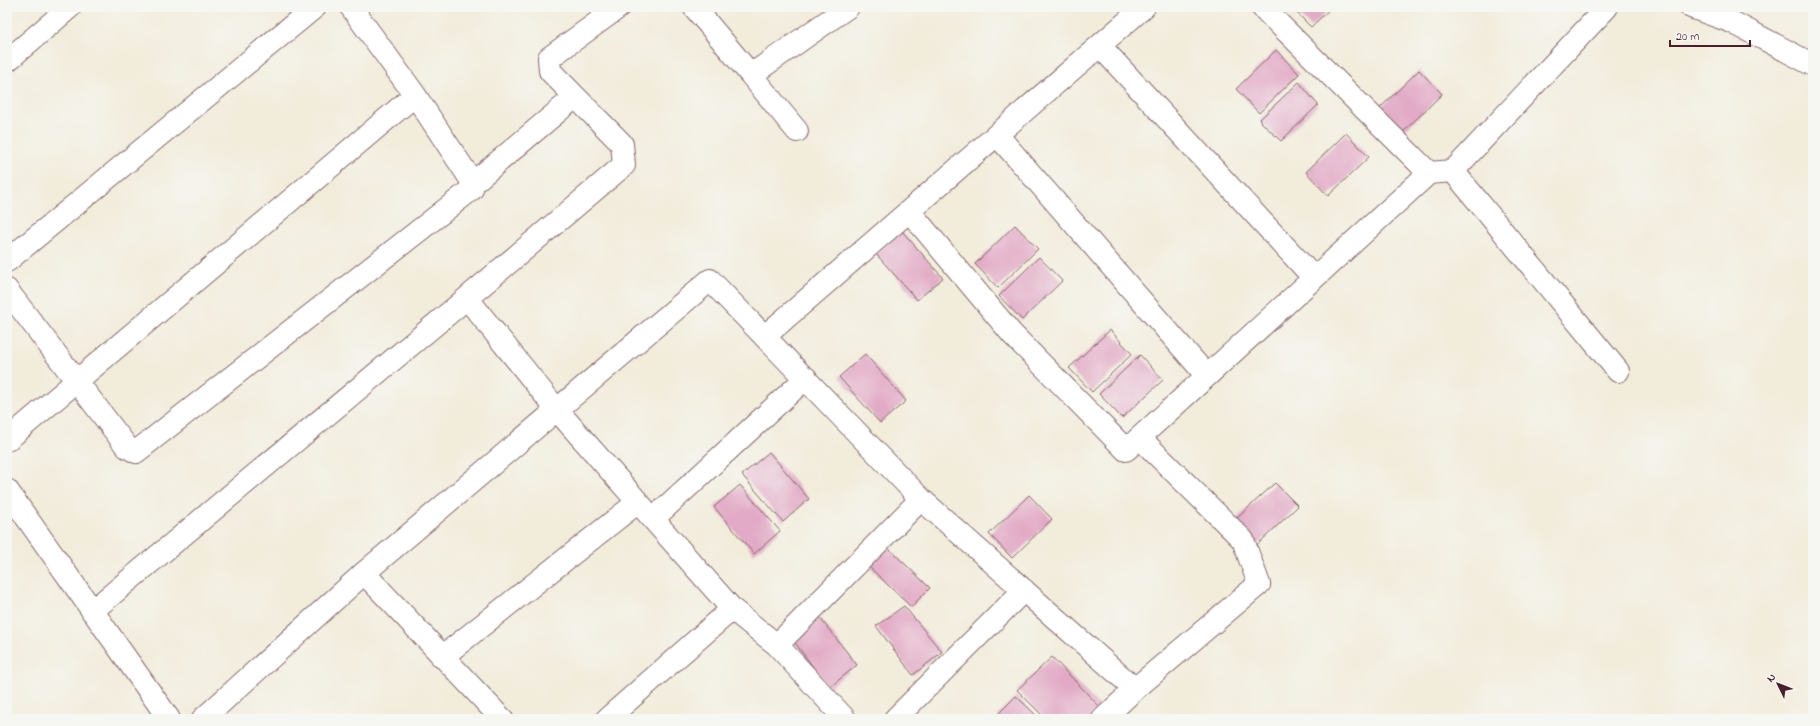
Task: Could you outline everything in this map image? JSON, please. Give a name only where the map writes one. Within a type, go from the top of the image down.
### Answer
[{"type":"street","points":[[7,61],[70,7]]},
{"type":"street","points":[[7,261],[315,7]]},
{"type":"street","points":[[351,7],[415,94],[473,183]]},
{"type":"street","points":[[92,611],[624,165],[622,144],[550,71],[549,58],[619,7]]},
{"type":"street","points":[[694,7],[797,131]]},
{"type":"street","points":[[751,75],[848,7]]},
{"type":"street","points":[[765,336],[910,212],[1144,7]]},
{"type":"street","points":[[1262,7],[1429,173]]},
{"type":"street","points":[[910,212],[1012,334],[1126,450],[1429,173],[1453,171],[1607,7]]},
{"type":"street","points":[[1691,7],[1732,22],[1813,65]]},
{"type":"street","points":[[1100,46],[1314,278]]},
{"type":"street","points":[[7,440],[415,94]]},
{"type":"street","points":[[7,290],[127,447],[136,452],[472,189],[473,183],[575,97]]},
{"type":"street","points":[[997,135],[1207,376]]},
{"type":"street","points":[[1453,171],[1618,371]]},
{"type":"street","points":[[203,719],[364,573],[710,280],[921,499],[1135,689]]},
{"type":"street","points":[[467,298],[557,410],[732,609],[777,645],[845,719]]},
{"type":"street","points":[[653,519],[806,378]]},
{"type":"street","points":[[1103,719],[1135,689],[1259,584],[1243,540],[1140,438]]},
{"type":"street","points":[[7,490],[169,719]]},
{"type":"street","points":[[777,645],[921,499]]},
{"type":"street","points":[[442,657],[638,502]]},
{"type":"street","points":[[364,573],[502,719]]},
{"type":"street","points":[[895,719],[1024,590]]},
{"type":"street","points":[[607,719],[732,609]]},
{"type":"building","points":[[1291,7],[1332,7],[1311,27]]},
{"type":"building","points":[[1276,50],[1299,74],[1259,113],[1236,89]]},
{"type":"building","points":[[1419,70],[1442,94],[1402,133],[1379,109]]},
{"type":"building","points":[[1299,82],[1318,105],[1281,141],[1259,120]]},
{"type":"building","points":[[1346,133],[1369,157],[1328,196],[1306,172]]},
{"type":"building","points":[[1015,225],[1038,249],[998,288],[975,264]]},
{"type":"building","points":[[902,231],[943,278],[917,300],[876,254]]},
{"type":"building","points":[[1039,257],[1062,281],[1022,320],[999,296]]},
{"type":"building","points":[[1110,330],[1132,354],[1092,392],[1069,368]]},
{"type":"building","points":[[865,354],[906,401],[880,423],[839,377]]},
{"type":"building","points":[[1140,355],[1163,380],[1122,418],[1099,394]]},
{"type":"building","points":[[769,452],[809,499],[783,522],[742,475]]},
{"type":"building","points":[[1275,483],[1298,506],[1257,545],[1234,521]]},
{"type":"building","points":[[740,485],[780,531],[754,554],[714,507]]},
{"type":"building","points":[[1029,495],[1052,519],[1012,558],[989,534]]},
{"type":"building","points":[[883,543],[930,588],[911,607],[864,562]]},
{"type":"building","points":[[904,606],[942,652],[913,675],[876,626]]},
{"type":"building","points":[[820,618],[857,665],[829,688],[792,639]]},
{"type":"building","points":[[1052,657],[1100,707],[1088,719],[1046,719],[1017,690]]},
{"type":"building","points":[[1016,696],[1040,719],[1000,719],[997,715]]}]
